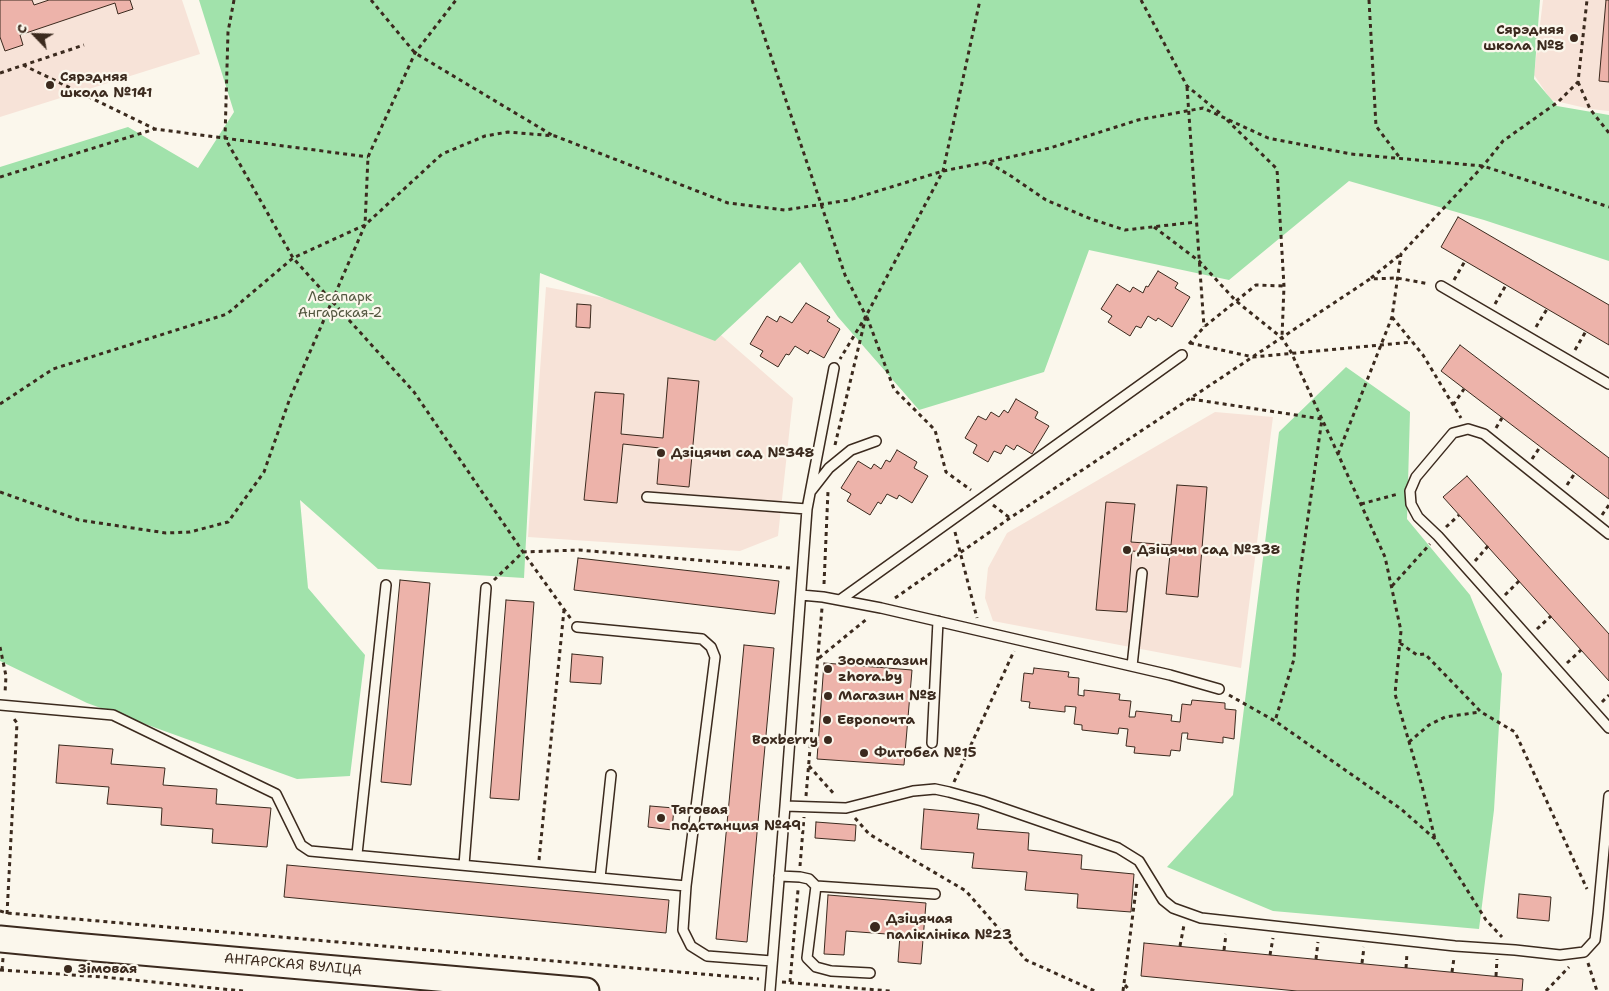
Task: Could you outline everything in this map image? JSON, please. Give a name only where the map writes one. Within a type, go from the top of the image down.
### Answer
[{"type":"main road","name":"АНГАРСКАЯ ВУЛІЦА","points":[[2,946],[73,946],[586,991]]},
{"type":"lane","points":[[1445,288],[1609,384]]},
{"type":"lane","points":[[840,600],[1182,355]]},
{"type":"lane","points":[[770,991],[807,509],[834,368]]},
{"type":"lane","points":[[1609,534],[1484,434],[1468,429],[1453,432],[1416,478],[1410,491],[1411,504],[1418,517],[1468,568],[1609,728]]},
{"type":"lane","points":[[809,494],[829,468],[851,450],[876,441]]},
{"type":"lane","points":[[647,497],[807,509]]},
{"type":"lane","points":[[1132,666],[1142,574]]},
{"type":"lane","points":[[357,854],[386,585]]},
{"type":"lane","points":[[464,865],[486,588]]},
{"type":"lane","points":[[801,595],[823,597],[881,608],[1132,666],[1219,689]]},
{"type":"lane","points":[[932,742],[938,621]]},
{"type":"lane","points":[[577,627],[702,639],[711,647],[715,657],[686,886],[683,930],[691,946],[707,956],[772,961]]},
{"type":"lane","points":[[2,705],[113,715],[276,794],[301,845],[310,851],[686,886]]},
{"type":"lane","points":[[600,878],[611,775]]},
{"type":"lane","points":[[785,806],[846,808],[913,791],[935,789],[982,801],[1118,848],[1140,861],[1163,900],[1173,908],[1201,918],[1455,946],[1560,955],[1584,952],[1595,940],[1609,796]]},
{"type":"lane","points":[[779,876],[809,879],[816,886],[935,894]]},
{"type":"lane","points":[[816,886],[807,958],[816,967],[824,969],[870,973]]},
{"type":"path","points":[[234,0],[228,32],[225,138],[293,258],[414,392],[522,552],[577,627]]},
{"type":"path","points":[[370,0],[416,53],[555,136],[728,203],[785,210],[849,200],[943,171],[1050,148],[1138,120],[1189,109],[1203,108],[1268,138],[1351,154],[1483,166],[1609,208]]},
{"type":"path","points":[[0,492],[79,520],[166,533],[190,532],[228,522],[264,472],[290,398],[365,225],[368,157],[416,53],[456,0]]},
{"type":"path","points":[[752,0],[845,275],[866,316],[894,389],[935,430],[946,472],[1010,518]]},
{"type":"path","points":[[834,368],[866,316],[943,171],[980,0]]},
{"type":"path","points":[[1141,0],[1187,86],[1225,118],[1277,170],[1284,286],[1282,338]]},
{"type":"path","points":[[1369,0],[1376,126],[1400,158]]},
{"type":"path","points":[[1587,0],[1578,82],[1590,109],[1609,133]]},
{"type":"path","points":[[0,73],[84,45]]},
{"type":"path","points":[[23,65],[155,129],[368,157]]},
{"type":"path","points":[[818,659],[881,608],[1010,518],[1370,279],[1401,254],[1483,166],[1503,141],[1558,102],[1578,82]]},
{"type":"path","points":[[1187,86],[1204,327]]},
{"type":"path","points":[[0,177],[155,129]]},
{"type":"path","points":[[0,404],[53,369],[227,314],[293,258],[365,225],[442,154],[485,136],[508,132],[555,136]]},
{"type":"path","points":[[988,162],[1046,200],[1091,219],[1125,230],[1196,222]]},
{"type":"path","points":[[1154,227],[1199,261],[1236,301],[1282,338],[1291,352],[1385,556],[1401,631],[1395,694],[1435,838],[1486,920],[1515,950]]},
{"type":"path","points":[[1338,454],[1392,317],[1401,254]]},
{"type":"path","points":[[1370,279],[1397,278],[1445,288],[1465,261]]},
{"type":"path","points":[[1182,355],[1204,327],[1256,285],[1284,286]]},
{"type":"path","points":[[1489,314],[1506,285]]},
{"type":"path","points":[[1530,338],[1547,309]]},
{"type":"path","points":[[790,982],[823,597],[829,468],[866,316]]},
{"type":"path","points":[[1392,317],[1423,355],[1468,429]]},
{"type":"path","points":[[1569,360],[1586,331]]},
{"type":"path","points":[[1190,343],[1253,357],[1412,342]]},
{"type":"path","points":[[1453,405],[1464,389]]},
{"type":"path","points":[[1190,398],[1322,419]]},
{"type":"path","points":[[1275,721],[1294,659],[1298,587],[1322,419]]},
{"type":"path","points":[[1361,504],[1410,491]]},
{"type":"path","points":[[1391,586],[1459,515]]},
{"type":"path","points":[[952,520],[980,631]]},
{"type":"path","points":[[1468,568],[1488,546]]},
{"type":"path","points":[[486,588],[522,552],[578,550],[803,570]]},
{"type":"path","points":[[1498,602],[1519,581]]},
{"type":"path","points":[[538,872],[564,609]]},
{"type":"path","points":[[1529,637],[1551,616]]},
{"type":"path","points":[[949,792],[1019,640]]},
{"type":"path","points":[[1400,642],[1417,654],[1425,654],[1481,712],[1515,732],[1598,914]]},
{"type":"path","points":[[0,647],[6,676],[2,705],[17,723],[7,913]]},
{"type":"path","points":[[1559,670],[1581,650]]},
{"type":"path","points":[[0,674],[6,676]]},
{"type":"path","points":[[1219,689],[1275,721],[1401,809],[1435,838]]},
{"type":"path","points":[[1409,742],[1429,725],[1445,717],[1481,712]]},
{"type":"path","points":[[1123,991],[1140,861]]},
{"type":"path","points":[[0,911],[890,991]]},
{"type":"path","points":[[1180,946],[1187,913]]},
{"type":"path","points":[[2,946],[1,970],[104,977],[243,991]]},
{"type":"path","points":[[1546,991],[1584,952],[1597,991]]},
{"type":"path","points":[[1124,984],[1130,991]]},
{"type":"shaded area","name":"Сярэдняя школа №141","points":[[0,0],[182,0],[200,54],[0,117]]},
{"type":"shaded area","name":"Сярэдняя школа №8","points":[[1543,0],[1609,0],[1609,111],[1590,109],[1551,100],[1534,75]]},
{"type":"shaded area","name":"Дзіцячы сад №348","points":[[546,287],[699,316],[793,398],[778,536],[740,551],[528,537]]},
{"type":"shaded area","name":"Дзіцячы сад №338","points":[[1215,412],[1273,417],[1241,668],[993,621],[985,598],[988,568],[1007,533]]},
{"type":"green space","name":"Лесапарк Ангарская-2","points":[[199,0],[1540,0],[1534,79],[1557,106],[1609,115],[1609,261],[1484,220],[1349,181],[1229,280],[1089,250],[1044,372],[919,410],[838,317],[800,262],[715,341],[540,273],[524,578],[378,569],[300,500],[308,588],[365,655],[350,776],[297,779],[87,703],[0,661],[0,167],[128,127],[198,168],[234,112]]},
{"type":"green space","points":[[1346,367],[1410,412],[1407,519],[1470,595],[1502,674],[1494,810],[1479,929],[1273,911],[1167,867],[1233,795],[1279,432]]},
{"type":"building","points":[[0,0],[32,0],[34,5],[49,0],[130,0],[133,9],[118,14],[115,3],[20,35],[23,45],[5,51],[0,37]]},
{"type":"building","points":[[1606,0],[1609,0],[1609,82],[1599,81]]},
{"type":"building","points":[[1458,217],[1609,305],[1609,345],[1441,247]]},
{"type":"building","points":[[1158,271],[1178,283],[1175,288],[1190,297],[1172,327],[1158,318],[1156,321],[1148,316],[1141,328],[1136,326],[1130,336],[1108,322],[1112,316],[1101,309],[1117,284],[1130,292],[1133,287],[1143,293]]},
{"type":"building","points":[[806,303],[830,317],[827,321],[840,329],[824,358],[810,350],[808,354],[795,346],[789,355],[786,354],[778,367],[760,356],[763,351],[750,344],[767,316],[777,322],[780,316],[792,323]]},
{"type":"building","points":[[577,304],[591,305],[590,328],[576,327]]},
{"type":"building","points":[[1460,345],[1609,458],[1609,499],[1441,371]]},
{"type":"building","points":[[668,378],[699,381],[689,487],[657,484],[660,448],[623,444],[617,503],[584,500],[595,392],[624,394],[621,434],[663,438]]},
{"type":"building","points":[[1016,399],[1038,412],[1035,418],[1049,426],[1032,454],[1017,445],[1014,450],[1006,445],[1001,454],[994,451],[988,462],[973,453],[977,445],[965,438],[978,416],[986,420],[991,412],[999,417],[1004,410],[1008,413]]},
{"type":"building","points":[[897,450],[917,462],[914,468],[928,476],[912,503],[899,495],[897,499],[887,494],[881,504],[878,502],[870,515],[847,501],[851,494],[841,488],[858,461],[871,469],[874,464],[881,469],[886,460],[890,462]]},
{"type":"building","points":[[1467,476],[1609,634],[1609,681],[1443,497]]},
{"type":"building","points":[[1177,485],[1207,487],[1198,597],[1166,594],[1170,554],[1132,551],[1127,612],[1096,610],[1106,502],[1135,504],[1131,542],[1171,545]]},
{"type":"building","points":[[578,558],[779,581],[775,614],[574,590]]},
{"type":"building","points":[[400,580],[430,583],[411,785],[381,782]]},
{"type":"building","points":[[506,600],[534,602],[519,800],[490,798]]},
{"type":"building","points":[[744,645],[774,648],[747,942],[716,939]]},
{"type":"building","points":[[572,654],[603,657],[601,684],[570,682]]},
{"type":"building","points":[[824,663],[912,670],[904,765],[817,759]]},
{"type":"building","points":[[1034,668],[1069,672],[1068,677],[1079,678],[1078,695],[1084,696],[1084,690],[1120,694],[1119,700],[1131,701],[1129,717],[1135,717],[1136,711],[1172,715],[1171,721],[1180,722],[1182,704],[1191,705],[1192,700],[1225,703],[1225,709],[1236,710],[1234,739],[1223,737],[1223,743],[1187,739],[1188,733],[1182,733],[1180,751],[1171,750],[1170,756],[1134,753],[1135,747],[1126,746],[1128,729],[1119,728],[1118,734],[1082,730],[1082,725],[1074,724],[1076,707],[1065,706],[1065,712],[1029,708],[1030,702],[1021,701],[1024,673],[1033,674]]},
{"type":"building","points":[[59,745],[113,749],[111,764],[165,768],[163,785],[217,789],[216,804],[271,808],[267,847],[212,843],[213,829],[161,825],[162,808],[107,804],[109,787],[56,783]]},
{"type":"building","name":"Тяговая подстанция №49","points":[[650,806],[674,808],[672,830],[648,827]]},
{"type":"building","points":[[924,809],[979,814],[977,829],[1029,833],[1028,850],[1082,855],[1081,869],[1134,874],[1131,912],[1077,908],[1078,894],[1025,890],[1027,872],[972,868],[974,853],[921,849]]},
{"type":"building","points":[[816,822],[856,825],[855,841],[815,838]]},
{"type":"building","points":[[287,865],[669,900],[666,933],[284,897]]},
{"type":"building","points":[[1519,894],[1551,897],[1549,921],[1517,918]]},
{"type":"building","name":"Дзіцячая паліклініка №23","points":[[828,895],[926,903],[921,964],[898,962],[900,935],[846,931],[844,955],[824,954]]},
{"type":"building","points":[[1144,943],[1523,979],[1522,991],[1297,991],[1141,976]]},
{"type":"place","name":"Сярэдняя школа №8","points":[[1574,38]]},
{"type":"place","name":"Сярэдняя школа №141","points":[[50,85]]},
{"type":"place","name":"Дзіцячы сад №348","points":[[661,453]]},
{"type":"place","name":"Дзіцячы сад №338","points":[[1127,550]]},
{"type":"place","name":"Зоомагазин zhora.by","points":[[828,669]]},
{"type":"place","name":"Магазин №8","points":[[828,696]]},
{"type":"place","name":"Европочта","points":[[827,720]]},
{"type":"place","name":"Boxberry","points":[[828,740]]},
{"type":"place","name":"Фитобел №15","points":[[864,753]]},
{"type":"place","name":"Тяговая подстанция №49","points":[[661,818]]},
{"type":"place","name":"Дзіцячая паліклініка №23","points":[[875,927]]},
{"type":"place","name":"Зімовая","points":[[68,969]]}]
